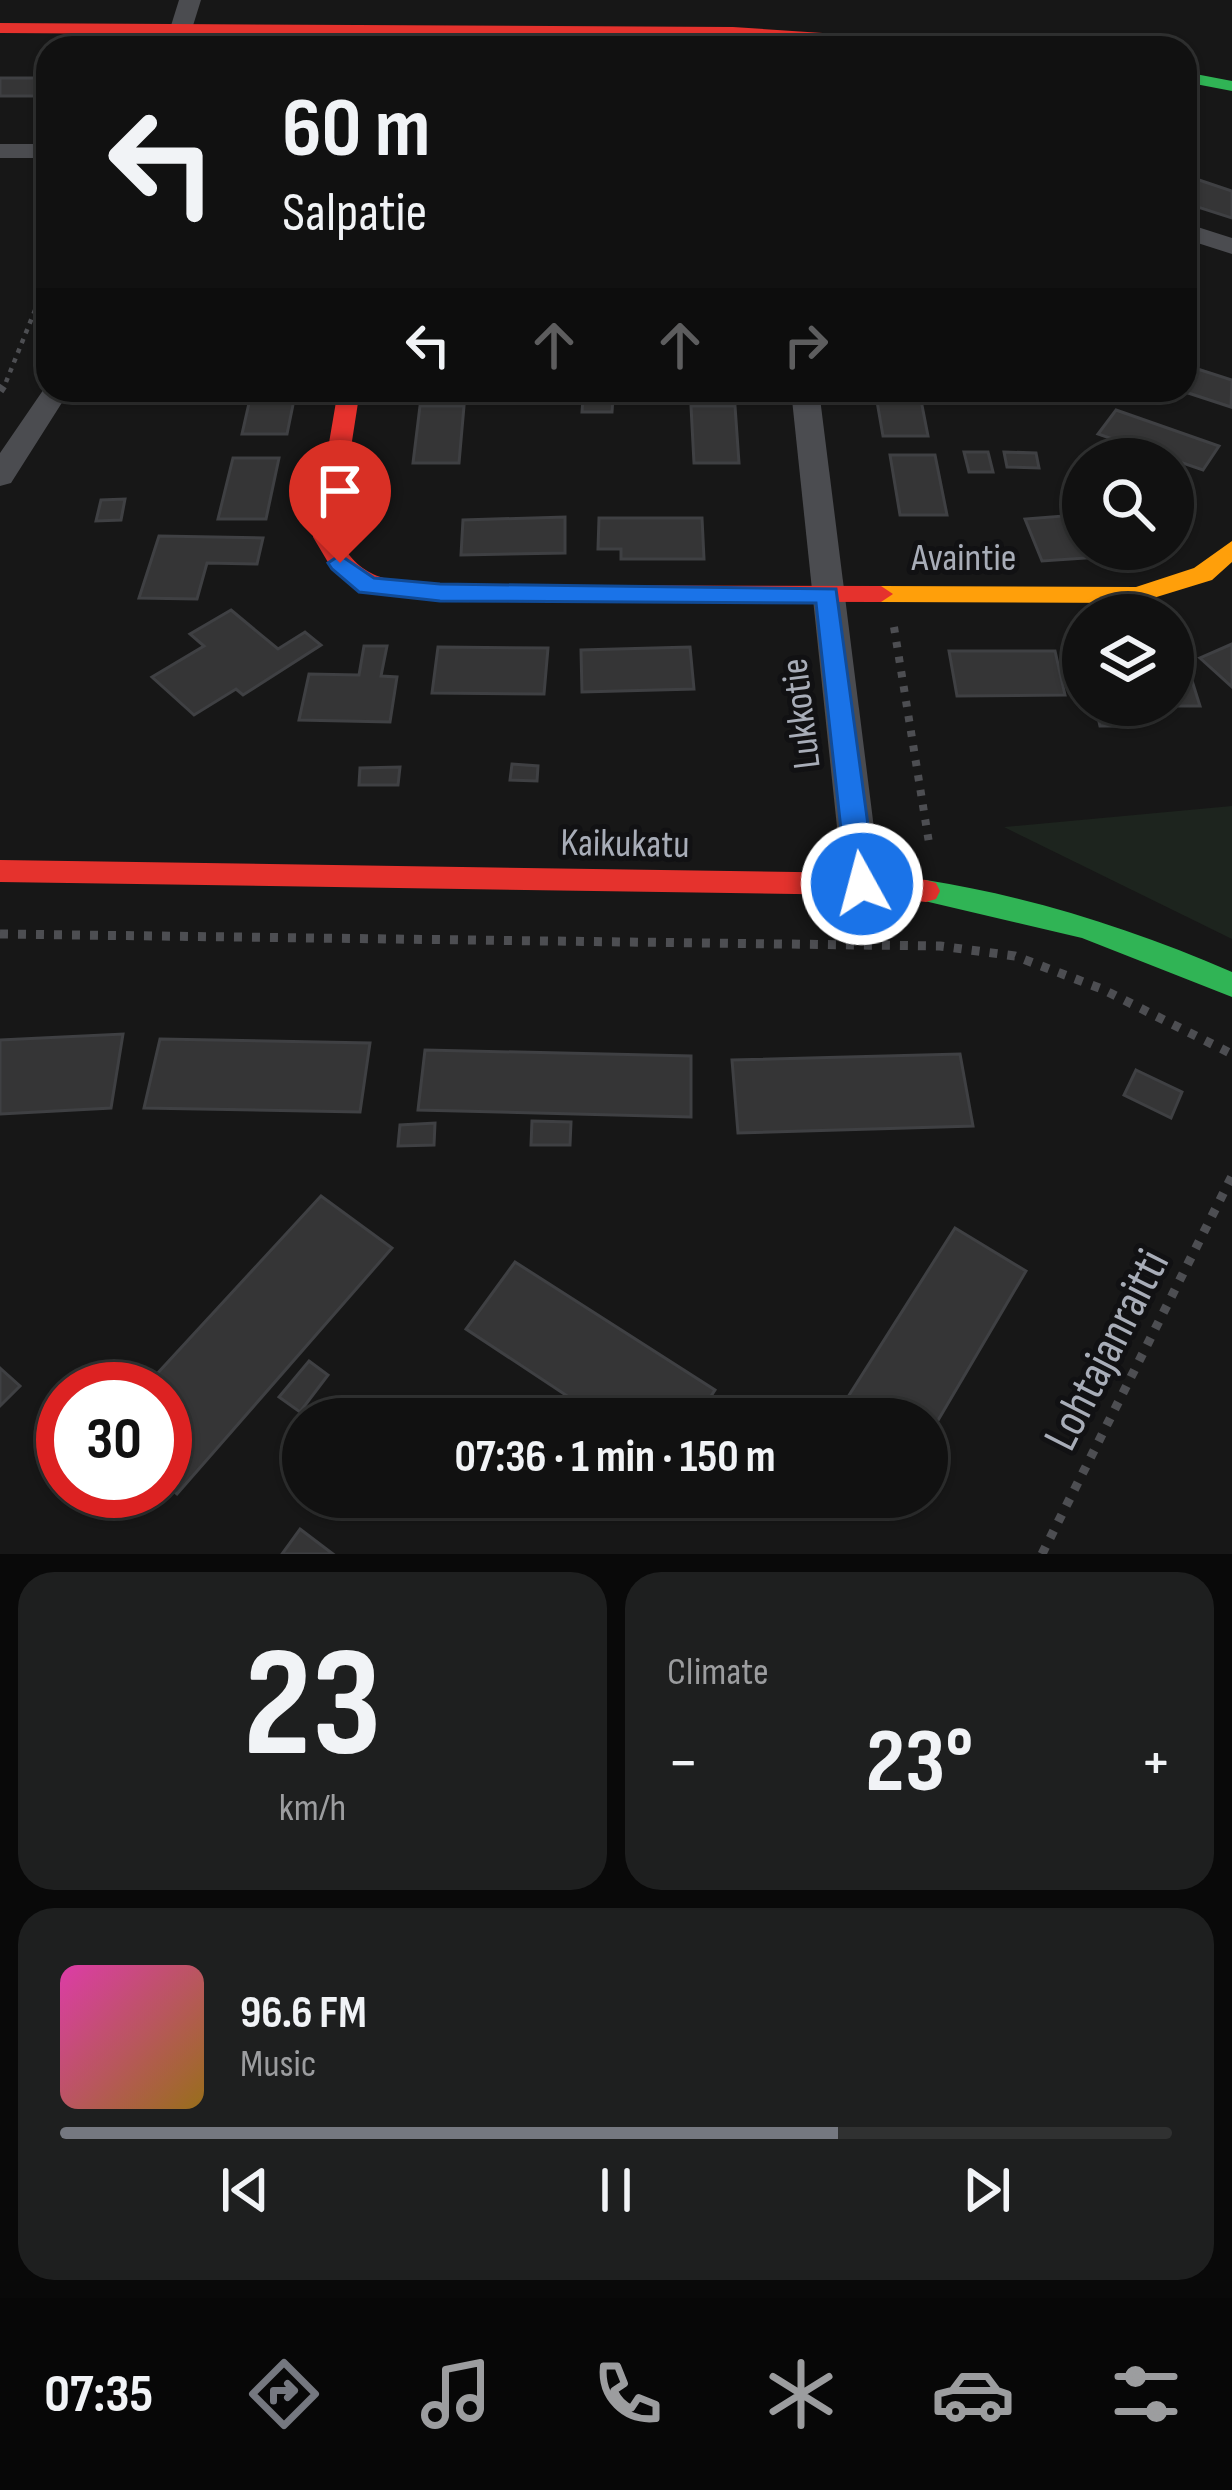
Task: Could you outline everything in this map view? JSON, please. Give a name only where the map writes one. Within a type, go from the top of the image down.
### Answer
[{"type":"street","points":[[179,36],[190,0]]},
{"type":"street","points":[[0,28],[129,36]]},
{"type":"street","points":[[416,36],[733,32],[793,36]]},
{"type":"street","points":[[1197,79],[1232,86]]},
{"type":"street","points":[[0,151],[36,151]]},
{"type":"street","points":[[1197,235],[1232,246]]},
{"type":"street","points":[[0,476],[48,402]]},
{"type":"street","name":"Avaintie","points":[[347,402],[326,537],[340,563],[368,586],[440,593],[1137,595],[1183,583],[1226,560],[1232,549]]},
{"type":"street","name":"Lukkotie","points":[[806,402],[862,884]]},
{"type":"street","name":"Kaikukatu","points":[[0,871],[937,889],[1052,913],[1108,931],[1232,985]]},
{"type":"path","points":[[0,391],[11,375],[36,309]]},
{"type":"path","points":[[889,595],[937,889]]},
{"type":"path","points":[[0,934],[940,946],[1015,956],[1102,989],[1232,1054]]},
{"type":"path","name":"Lohtajanraitti","points":[[1042,1554],[1232,1176]]},
{"type":"shaded area","points":[[1232,806],[1232,939],[1004,827]]},
{"type":"building","points":[[0,78],[36,78],[36,96],[0,96]]},
{"type":"building","points":[[1197,179],[1232,191],[1232,218],[1197,207]]},
{"type":"building","points":[[1197,369],[1232,380],[1231,407],[1197,396]]},
{"type":"building","points":[[249,402],[294,402],[287,434],[242,434]]},
{"type":"building","points":[[583,402],[613,402],[612,412],[582,412]]},
{"type":"building","points":[[877,402],[921,402],[928,436],[883,436]]},
{"type":"building","points":[[420,406],[464,406],[459,463],[413,463]]},
{"type":"building","points":[[691,406],[735,406],[739,463],[694,463]]},
{"type":"building","points":[[1116,410],[1219,446],[1203,470],[1194,467],[1194,438],[1098,434]]},
{"type":"building","points":[[964,452],[988,452],[993,472],[969,472]]},
{"type":"building","points":[[1004,452],[1036,453],[1039,468],[1007,467]]},
{"type":"building","points":[[890,455],[935,455],[947,515],[900,515]]},
{"type":"building","points":[[233,458],[279,458],[266,519],[218,519]]},
{"type":"building","points":[[125,499],[121,520],[96,521],[101,500]]},
{"type":"building","points":[[1062,516],[1062,560],[1042,561],[1025,519]]},
{"type":"building","points":[[565,517],[565,553],[461,555],[463,520]]},
{"type":"building","points":[[599,518],[702,518],[704,559],[621,559],[621,549],[598,549]]},
{"type":"building","points":[[159,536],[263,538],[257,564],[207,563],[197,599],[139,598]]},
{"type":"building","points":[[231,610],[278,649],[305,632],[321,645],[243,695],[236,689],[194,715],[152,677],[204,646],[190,634]]},
{"type":"building","points":[[1232,644],[1232,687],[1200,658]]},
{"type":"building","points":[[364,646],[387,646],[381,676],[397,677],[390,722],[299,720],[309,674],[359,675]]},
{"type":"building","points":[[438,647],[548,648],[544,694],[432,693]]},
{"type":"building","points":[[690,647],[694,689],[582,692],[581,650]]},
{"type":"building","points":[[949,651],[1055,651],[1062,695],[957,696]]},
{"type":"building","points":[[512,764],[538,766],[537,781],[510,780]]},
{"type":"building","points":[[400,767],[398,785],[359,785],[360,768]]},
{"type":"building","points":[[123,1034],[111,1108],[0,1114],[0,1040]]},
{"type":"building","points":[[160,1039],[370,1043],[360,1112],[144,1108]]},
{"type":"building","points":[[425,1050],[691,1056],[691,1117],[418,1110]]},
{"type":"building","points":[[960,1054],[973,1126],[738,1133],[732,1060]]},
{"type":"building","points":[[1136,1070],[1182,1092],[1171,1118],[1124,1095]]},
{"type":"building","points":[[532,1121],[571,1122],[570,1145],[531,1145]]},
{"type":"building","points":[[435,1123],[434,1145],[398,1146],[400,1125]]},
{"type":"building","points":[[321,1196],[392,1248],[192,1477],[192,1362],[168,1362]]},
{"type":"building","points":[[955,1228],[1026,1271],[948,1403],[948,1398],[847,1398]]},
{"type":"building","points":[[515,1262],[715,1390],[710,1398],[570,1398],[466,1329]]},
{"type":"building","points":[[309,1361],[328,1375],[311,1398],[279,1397]]},
{"type":"building","points":[[0,1368],[20,1386],[0,1406]]},
{"type":"building","points":[[300,1529],[333,1554],[282,1554]]},
{"type":"traffic: fast","points":[[1197,79],[1232,86]]},
{"type":"traffic: fast","points":[[926,891],[1082,927],[1232,985]]},
{"type":"traffic: slow","points":[[881,594],[1137,595],[1203,574],[1232,549]]},
{"type":"traffic: jam","points":[[0,28],[793,36]]},
{"type":"traffic: jam","points":[[347,402],[325,537],[340,563],[368,586],[440,593],[881,594]]},
{"type":"traffic: jam","points":[[0,871],[862,884],[926,891]]},
{"type":"route","points":[[340,563],[368,586],[440,593],[827,595],[862,884]]}]
